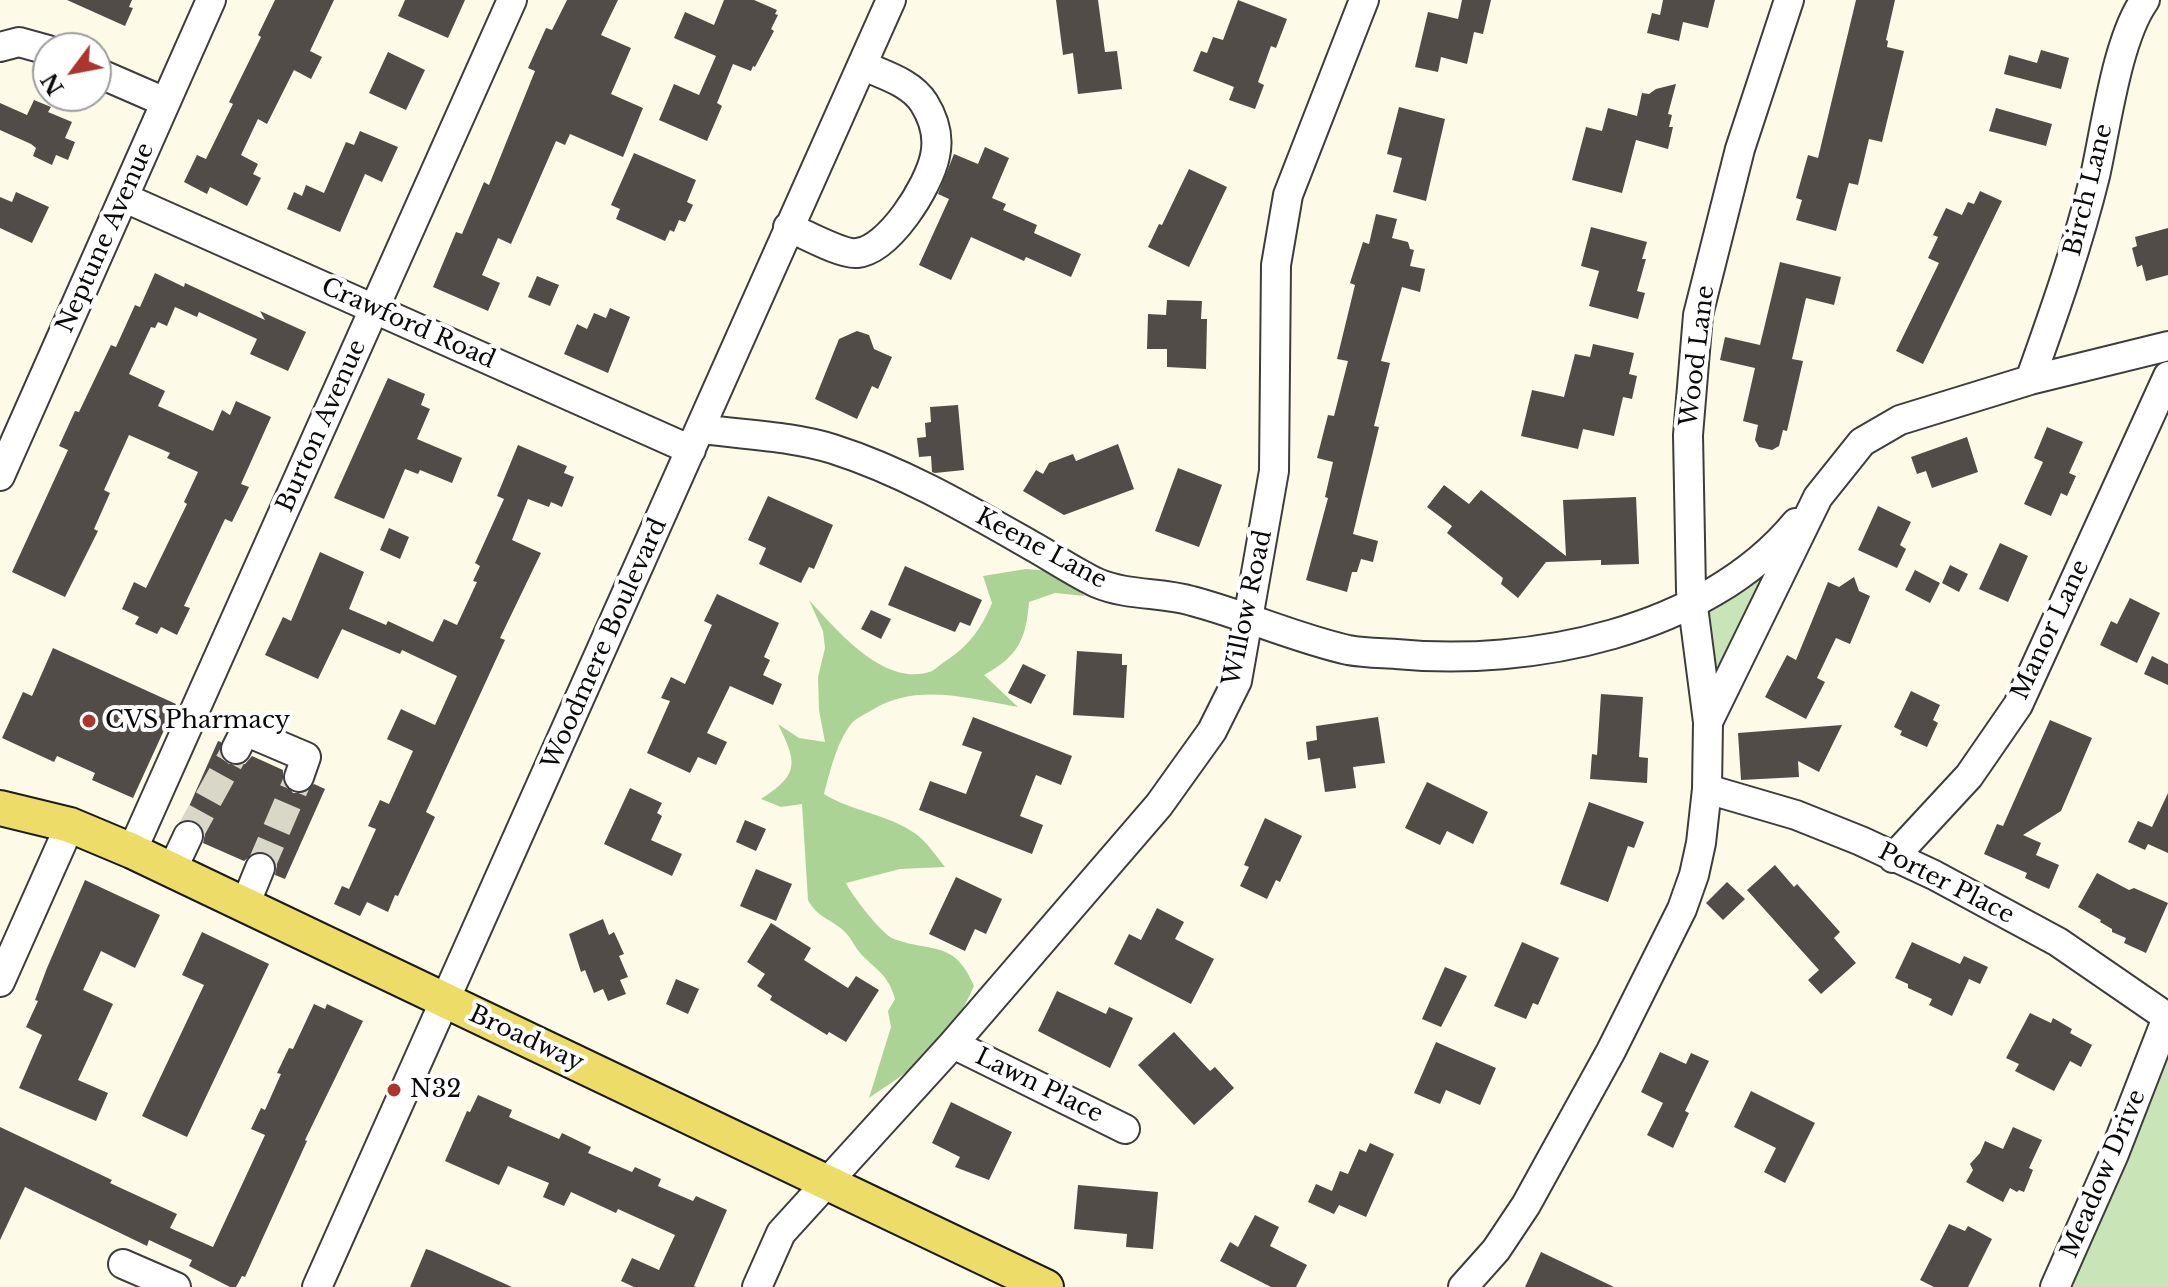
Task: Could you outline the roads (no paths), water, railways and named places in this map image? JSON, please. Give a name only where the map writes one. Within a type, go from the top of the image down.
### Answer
[{"type":"main road","name":"Broadway","points":[[0,808],[70,825],[132,851],[1046,1287]]},
{"type":"street","name":"Neptune Avenue","points":[[2,464],[125,198],[211,0]]},
{"type":"street","name":"Burton Avenue","points":[[132,851],[512,0]]},
{"type":"street","name":"Woodmere Boulevard","points":[[317,1287],[891,0]]},
{"type":"street","name":"Willow Road","points":[[757,1287],[781,1233],[953,1044],[1159,805],[1212,731],[1237,681],[1274,471],[1276,265],[1282,224],[1288,195],[1364,0]]},
{"type":"street","name":"Wood Lane","points":[[1463,1287],[1496,1250],[1526,1205],[1611,1051],[1682,909],[1694,875],[1707,789],[1708,722],[1692,603],[1688,435],[1698,315],[1740,149],[1789,0]]},
{"type":"street","name":"Birch Lane","points":[[2030,380],[2070,268],[2127,34],[2145,0]]},
{"type":"street","points":[[0,47],[19,42],[32,46]]},
{"type":"street","points":[[788,227],[854,254],[872,250],[898,228],[935,158],[936,131],[925,104],[912,88],[862,65]]},
{"type":"street","points":[[112,79],[165,102]]},
{"type":"street","name":"Crawford Road","points":[[125,198],[374,309],[696,440]]},
{"type":"street","points":[[1708,722],[1818,497],[1862,442],[1900,420],[2030,380],[2168,346]]},
{"type":"street","name":"Manor Lane","points":[[1893,858],[1969,776],[2018,705],[2168,376]]},
{"type":"street","name":"Keene Lane","points":[[696,440],[831,448],[927,487],[1098,583],[1136,595],[1189,600],[1349,650],[1432,658],[1487,656],[1598,640],[1637,627],[1692,603],[1745,571],[1771,549],[1818,497]]},
{"type":"street","points":[[236,749],[245,731],[306,757],[299,777]]},
{"type":"street","name":"Porter Place","points":[[1707,789],[1796,815],[1934,875],[2058,942],[2168,1016]]},
{"type":"street","points":[[0,982],[70,825]]},
{"type":"street","points":[[172,870],[188,836]]},
{"type":"street","points":[[245,905],[260,868]]},
{"type":"street","name":"Meadow Drive","points":[[2055,1287],[2114,1154],[2168,1016]]},
{"type":"street","name":"Lawn Place","points":[[953,1044],[1125,1129]]},
{"type":"street","points":[[123,1264],[176,1287]]},
{"type":"tunnel","points":[[188,836],[236,749]]},
{"type":"tunnel","points":[[260,868],[299,777]]},
{"type":"place","name":"CVS Pharmacy","points":[[89,721]]},
{"type":"place","name":"N32","points":[[394,1090]]}]
